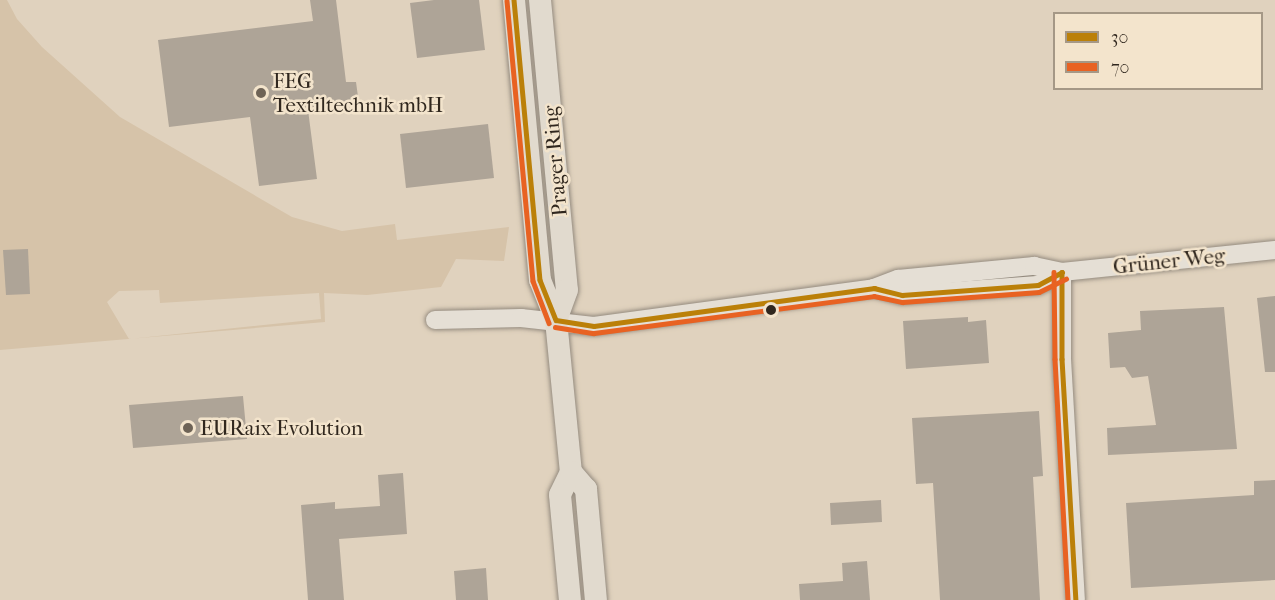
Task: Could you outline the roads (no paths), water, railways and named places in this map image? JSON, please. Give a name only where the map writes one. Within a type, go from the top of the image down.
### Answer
[{"type":"main road","name":"Prager Ring","points":[[514,0],[540,280],[556,320],[571,472],[560,495],[570,600]]},
{"type":"main road","name":"Prager Ring","points":[[540,0],[567,290],[556,320]]},
{"type":"main road","name":"Prager Ring","points":[[571,472],[586,489],[596,600]]},
{"type":"street","name":"Grüner Weg","points":[[435,320],[556,320],[594,326],[874,288],[902,295],[1038,285],[1062,272],[1275,250]]},
{"type":"street","points":[[1062,272],[1062,359],[1076,600]]},
{"type":"place","name":"FEG Textiltechnik mbH","points":[[261,93]]},
{"type":"place","name":"EURaix Evolution","points":[[188,428]]}]
